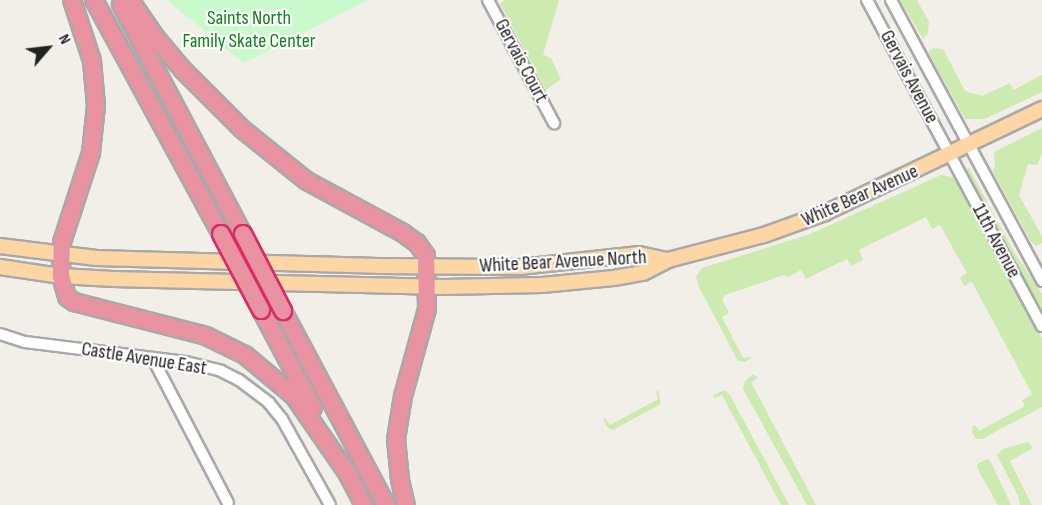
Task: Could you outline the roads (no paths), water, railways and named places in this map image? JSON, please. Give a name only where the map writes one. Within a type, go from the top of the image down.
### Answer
[{"type":"highway","points":[[72,0],[92,61],[95,117],[91,153],[62,242],[61,276],[67,297],[74,302],[206,336],[261,366],[294,396],[348,474]]},
{"type":"highway","points":[[94,0],[364,505]]},
{"type":"highway","points":[[120,0],[386,505]]},
{"type":"highway","points":[[130,0],[156,38],[183,70],[242,129],[307,182],[397,229],[417,243],[426,256],[427,309],[398,419],[397,460],[406,505]]},
{"type":"main road","name":"White Bear Avenue","points":[[668,260],[741,242],[794,225],[862,197],[1042,109]]},
{"type":"main road","name":"White Bear Avenue North","points":[[0,246],[60,256],[152,261],[428,267],[541,266],[639,254],[668,260]]},
{"type":"main road","name":"White Bear Avenue North","points":[[0,267],[61,276],[428,287],[520,286],[588,281],[643,273],[668,260]]},
{"type":"street","name":"Gervais Court","points":[[488,0],[554,123]]},
{"type":"street","name":"Gervais Avenue","points":[[867,0],[950,155]]},
{"type":"street","name":"Gervais Avenue","points":[[891,0],[969,145]]},
{"type":"street","name":"11th Avenue","points":[[969,145],[1042,280]]},
{"type":"street","name":"11th Avenue","points":[[950,155],[1042,326]]},
{"type":"street","name":"Castle Avenue East","points":[[0,334],[25,342],[186,363],[221,371],[254,390],[282,419],[330,505]]},
{"type":"street","points":[[153,359],[228,503]]},
{"type":"park label","name":"Saints North Family Skate Center","points":[[249,30]]}]
